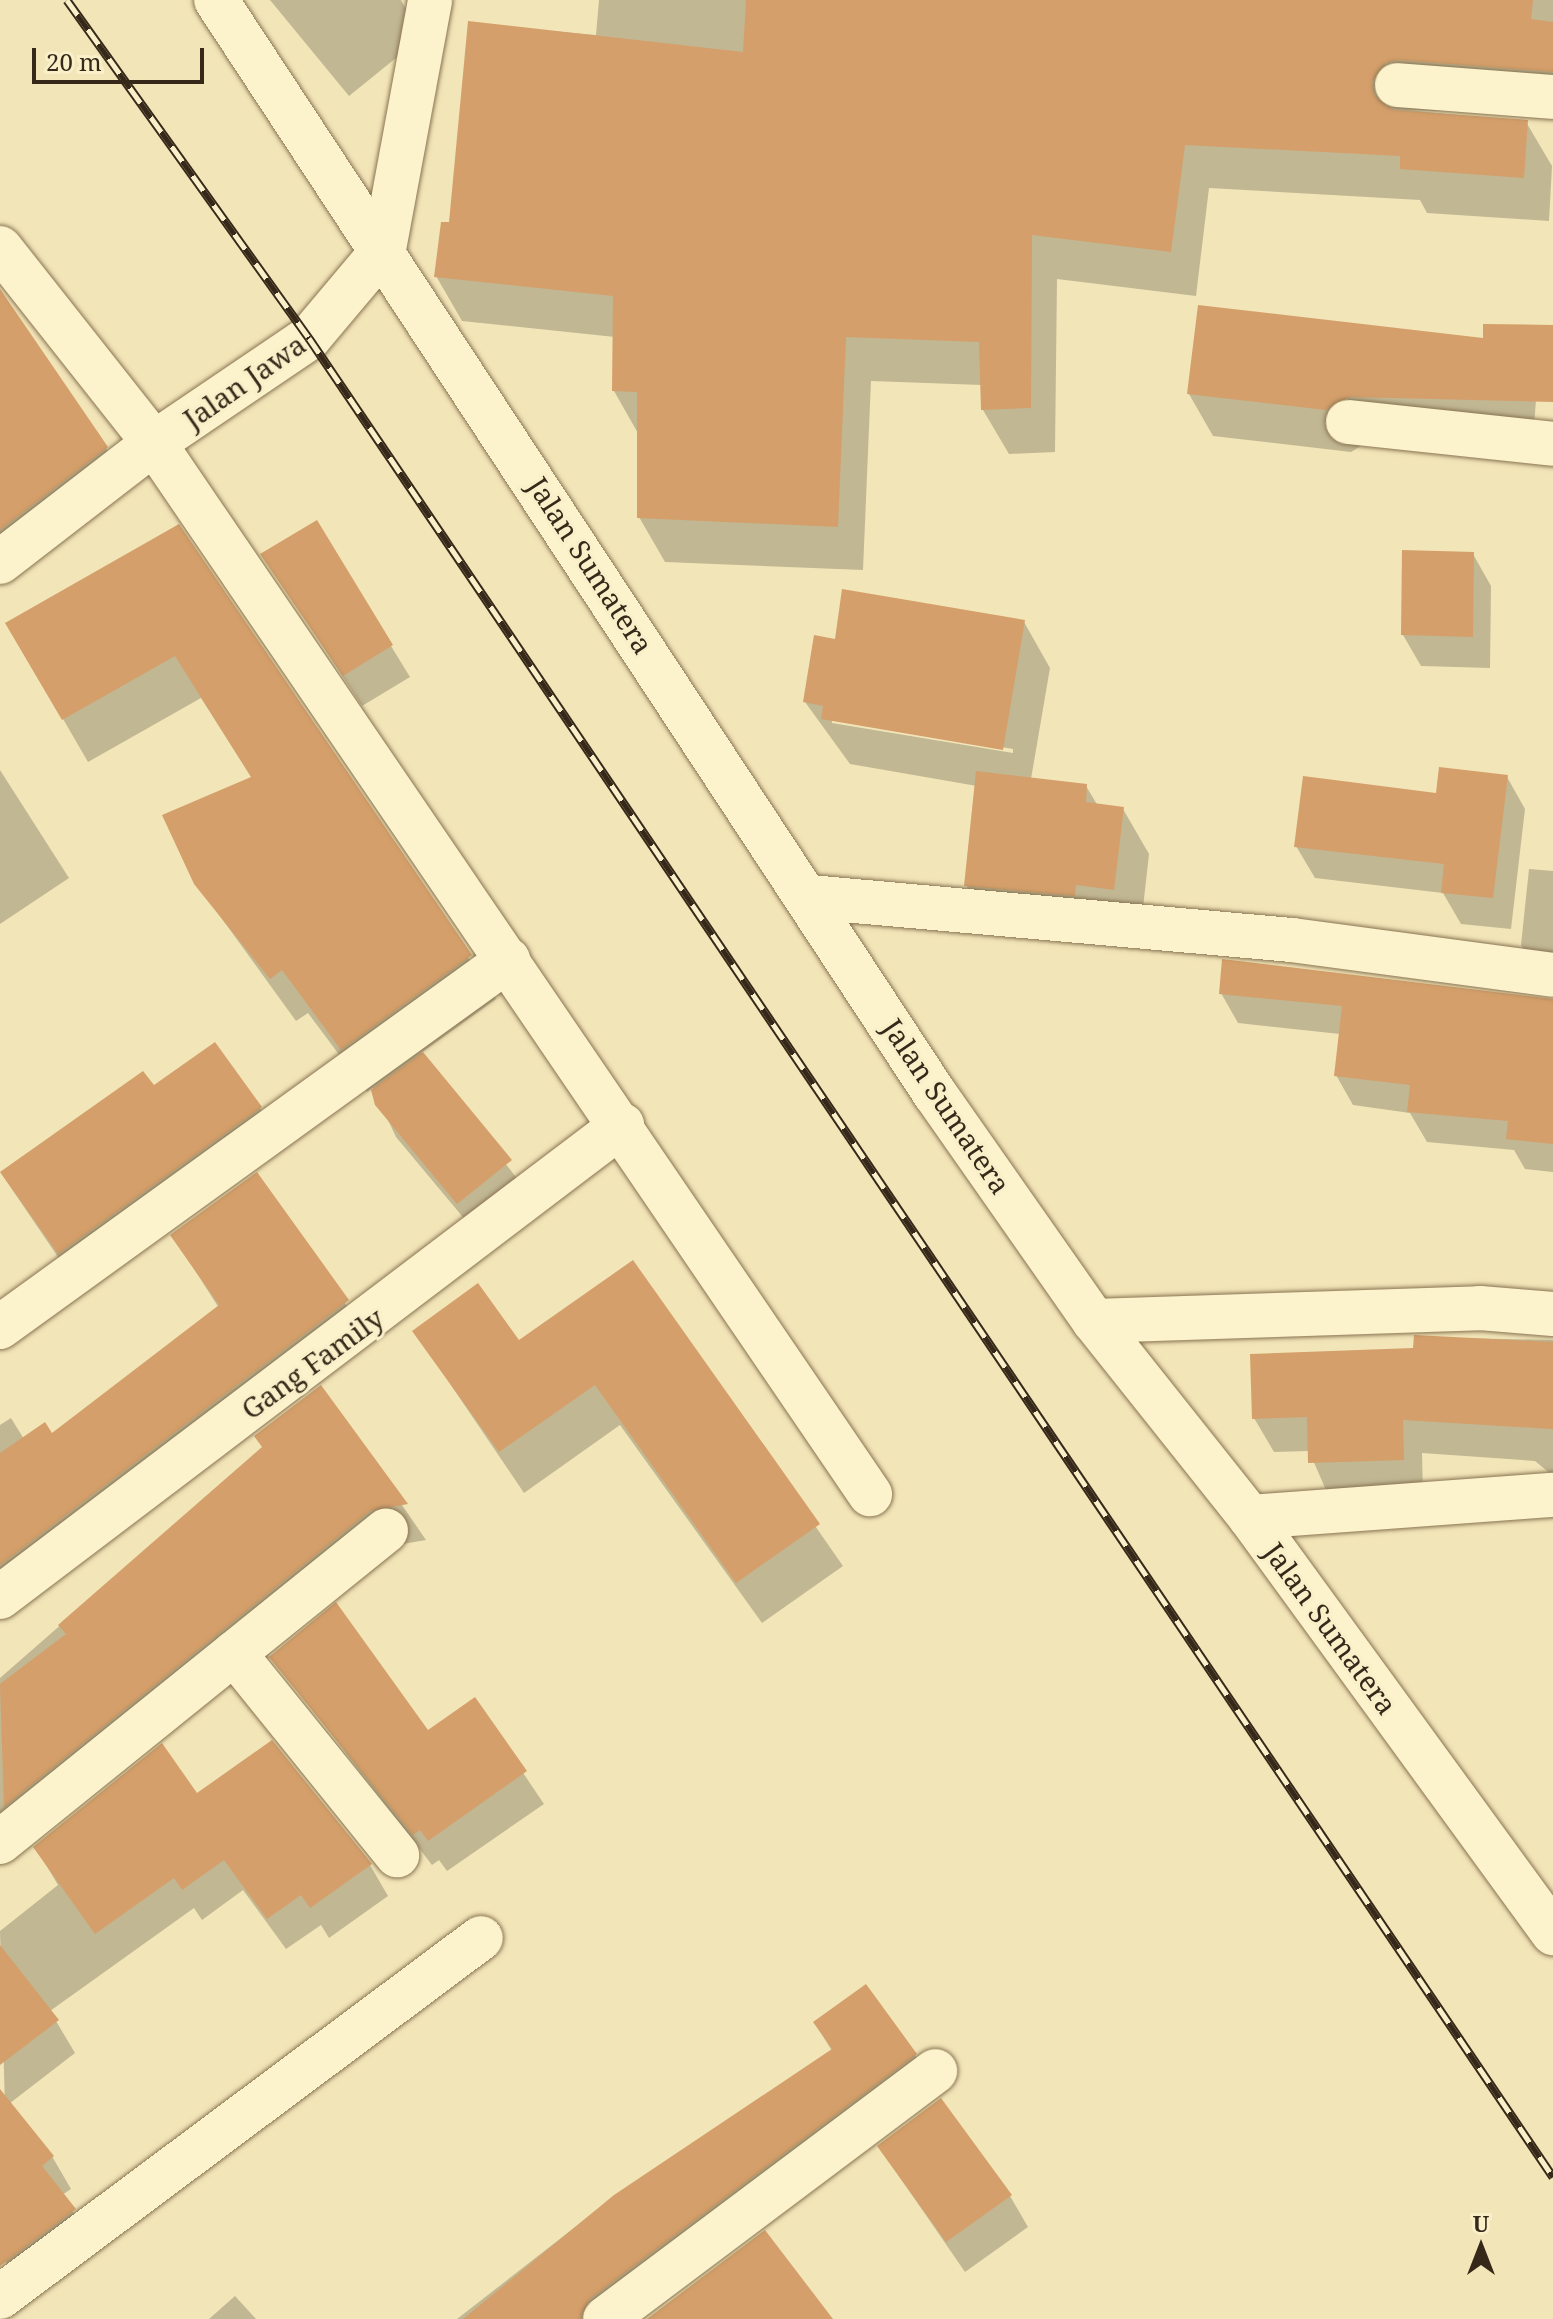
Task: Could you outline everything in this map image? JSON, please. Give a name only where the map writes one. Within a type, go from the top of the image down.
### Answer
[{"type":"street","name":"Jalan Sumatera","points":[[216,0],[1094,1321],[1250,1517],[1553,1933]]},
{"type":"street","name":"Jalan Jawa","points":[[0,562],[154,443],[309,338],[384,249],[430,0]]},
{"type":"street","points":[[1397,85],[1553,97]]},
{"type":"street","points":[[0,248],[154,443],[622,1125],[870,1494]]},
{"type":"street","points":[[1348,422],[1553,444]]},
{"type":"street","points":[[810,897],[1292,940],[1553,975]]},
{"type":"street","points":[[0,1327],[508,960]]},
{"type":"street","name":"Gang Family","points":[[0,1597],[622,1125]]},
{"type":"street","points":[[1094,1321],[1480,1308],[1553,1314]]},
{"type":"street","points":[[1250,1517],[1553,1495]]},
{"type":"street","points":[[0,1842],[386,1530]]},
{"type":"street","points":[[234,1653],[397,1855]]},
{"type":"street","points":[[0,2297],[481,1938]]},
{"type":"street","points":[[605,2319],[935,2071]]},
{"type":"building","points":[[746,0],[1533,0],[1531,19],[1553,22],[1553,72],[1398,60],[1386,63],[1372,82],[1375,96],[1394,110],[1528,120],[1524,178],[1400,169],[1400,156],[1185,145],[1171,252],[1032,235],[1031,408],[981,410],[979,342],[846,337],[838,527],[637,518],[637,392],[612,391],[613,296],[434,277],[441,222],[449,222],[468,21],[743,52]]},
{"type":"building","points":[[0,289],[108,447],[0,530]]},
{"type":"building","points":[[1198,305],[1483,338],[1483,324],[1553,325],[1553,402],[1350,397],[1326,410],[1187,394]]},
{"type":"building","points":[[317,520],[393,645],[343,676],[260,554]]},
{"type":"building","points":[[179,524],[472,955],[341,1050],[282,970],[270,979],[194,884],[162,815],[251,777],[175,656],[62,720],[5,623]]},
{"type":"building","points":[[1402,550],[1474,552],[1473,637],[1401,635]]},
{"type":"building","points":[[842,589],[1025,620],[1003,750],[821,719],[823,706],[803,702],[814,635],[835,639]]},
{"type":"building","points":[[1439,767],[1508,775],[1493,898],[1441,893],[1444,864],[1294,847],[1303,776],[1436,793]]},
{"type":"building","points":[[976,771],[1087,784],[1086,802],[1124,807],[1114,890],[1076,885],[1075,896],[964,886]]},
{"type":"building","points":[[1222,959],[1553,999],[1553,1144],[1506,1139],[1508,1121],[1407,1112],[1410,1085],[1334,1076],[1342,1006],[1219,994]]},
{"type":"building","points":[[215,1042],[262,1107],[58,1254],[0,1172],[143,1071],[154,1085]]},
{"type":"building","points":[[423,1052],[512,1160],[457,1204],[375,1105],[371,1090]]},
{"type":"building","points":[[257,1172],[349,1300],[0,1565],[0,1453],[45,1422],[52,1433],[219,1305],[170,1235]]},
{"type":"building","points":[[633,1260],[820,1524],[736,1583],[595,1385],[499,1452],[412,1331],[478,1283],[519,1340]]},
{"type":"building","points":[[1414,1335],[1553,1342],[1553,1429],[1403,1420],[1404,1460],[1308,1463],[1307,1417],[1252,1419],[1250,1354],[1413,1348]]},
{"type":"building","points":[[321,1385],[408,1504],[370,1511],[4,1807],[0,1684],[66,1634],[58,1625],[262,1447],[254,1436]]},
{"type":"building","points":[[336,1602],[428,1730],[475,1697],[527,1771],[428,1841],[420,1830],[413,1835],[269,1657]]},
{"type":"building","points":[[272,1740],[372,1864],[310,1908],[301,1895],[267,1919],[224,1860],[182,1890],[174,1878],[95,1934],[33,1847],[162,1743],[197,1793]]},
{"type":"building","points":[[0,1945],[59,2020],[0,2065]]},
{"type":"building","points":[[866,1984],[917,2054],[590,2299],[580,2319],[463,2319],[614,2195],[832,2049],[813,2022]]},
{"type":"building","points":[[0,2089],[54,2156],[42,2166],[76,2209],[0,2266]]},
{"type":"building","points":[[941,2098],[1012,2195],[946,2242],[877,2146]]},
{"type":"building","points":[[765,2230],[833,2319],[647,2319]]},
{"type":"railway","points":[[67,0],[309,338],[1553,2177]]}]
